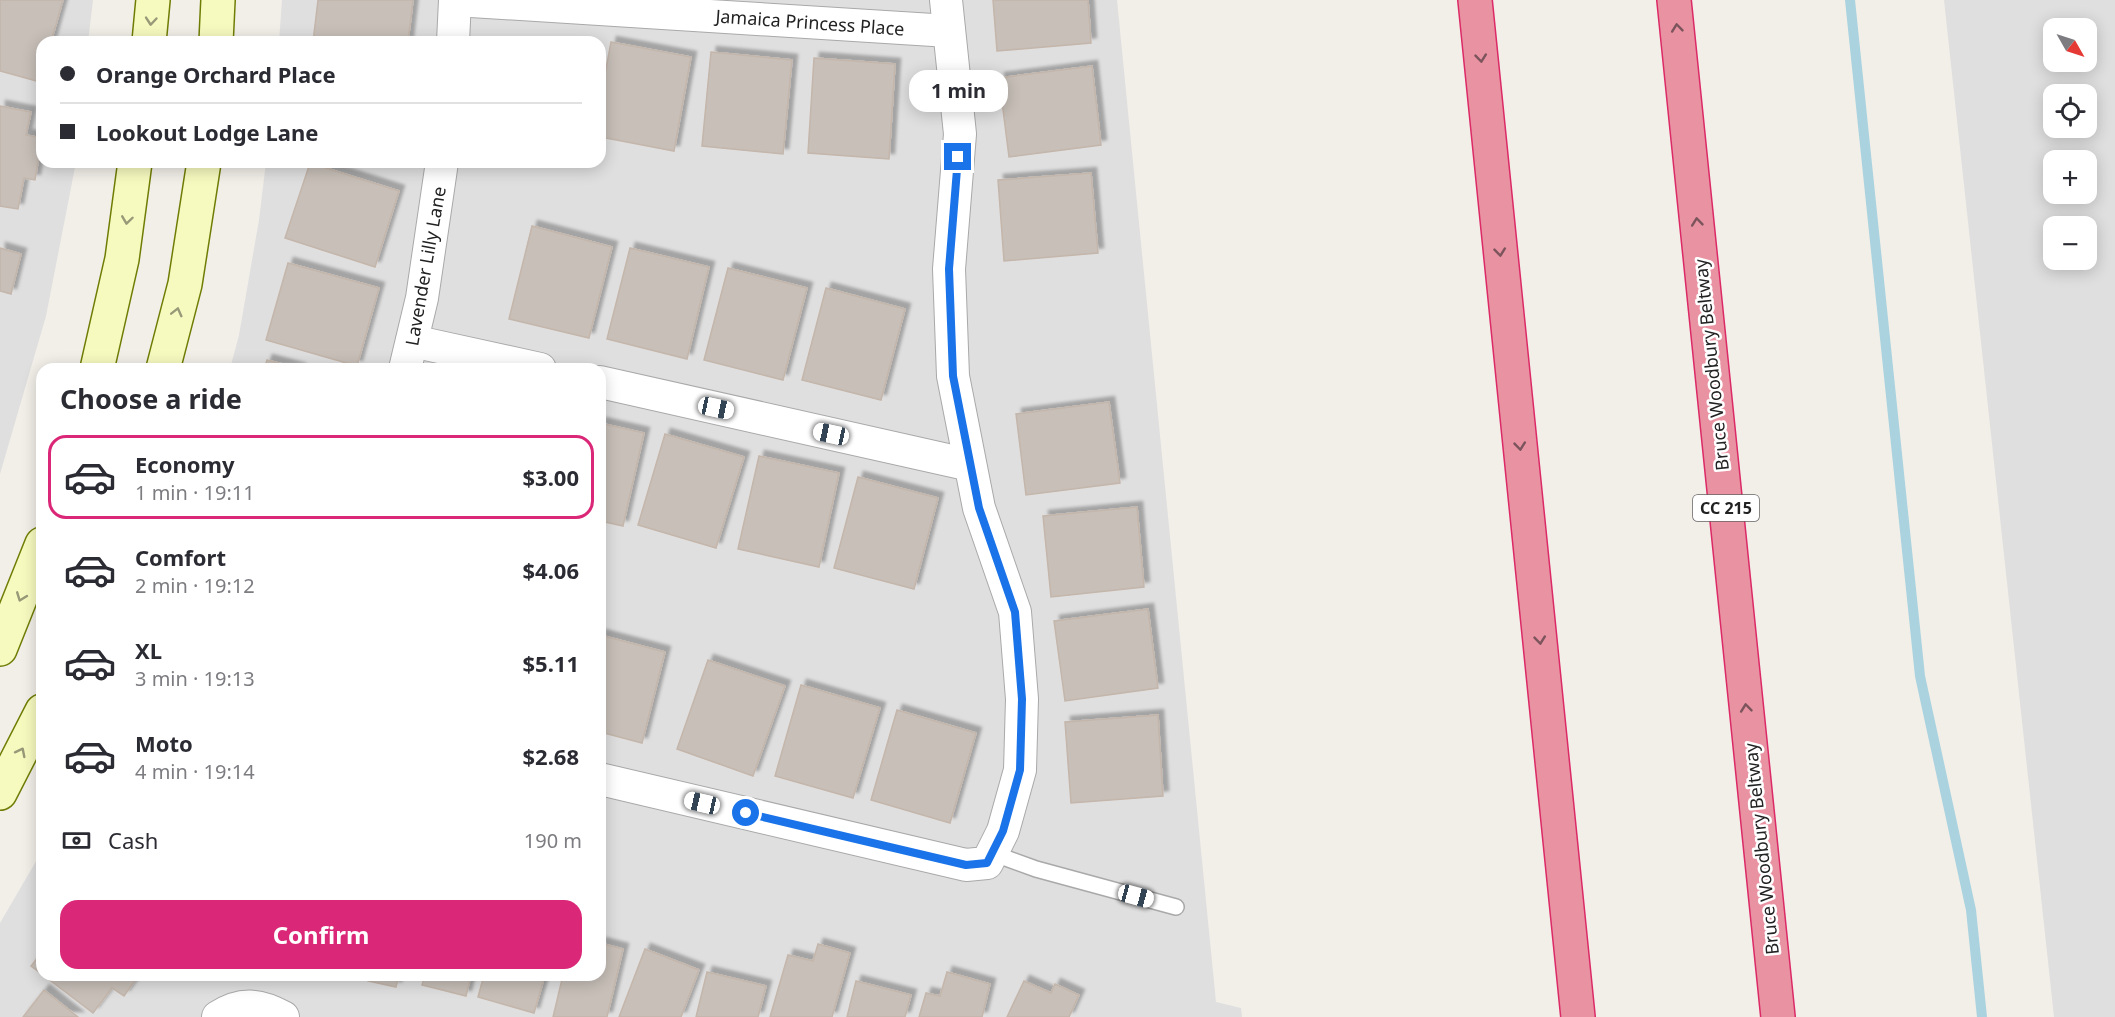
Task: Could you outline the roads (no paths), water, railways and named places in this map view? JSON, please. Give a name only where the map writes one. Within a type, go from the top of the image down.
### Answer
[{"type":"highway","points":[[1475,0],[1578,1017]]},
{"type":"highway","name":"Bruce Woodbury Beltway","points":[[1674,0],[1778,1017]]},
{"type":"highway","points":[[1767,917],[1787,1017]]},
{"type":"main road","points":[[150,36],[153,0]]},
{"type":"main road","points":[[216,36],[218,0]]},
{"type":"main road","points":[[98,363],[122,259],[134,168]]},
{"type":"main road","points":[[165,363],[185,284],[203,168]]},
{"type":"main road","points":[[0,649],[36,559]]},
{"type":"main road","points":[[0,793],[36,723]]},
{"type":"street","points":[[453,36],[455,0]]},
{"type":"street","name":"Jamaica Princess Place","points":[[455,0],[950,31]]},
{"type":"street","points":[[606,780],[966,865],[990,858],[1003,831],[1020,770],[1022,699],[1015,612],[979,508],[953,376],[949,269],[960,134],[946,0]]},
{"type":"street","name":"Lavender Lilly Lane","points":[[409,355],[422,298],[441,168]]},
{"type":"street","points":[[409,355],[484,363]]},
{"type":"street","points":[[606,383],[970,465]]},
{"type":"street","points":[[223,1013],[252,1005],[283,1017]]},
{"type":"lane","points":[[990,858],[1176,907]]},
{"type":"waterway","points":[[1850,0],[1920,676],[1971,910],[1982,1017]]}]
